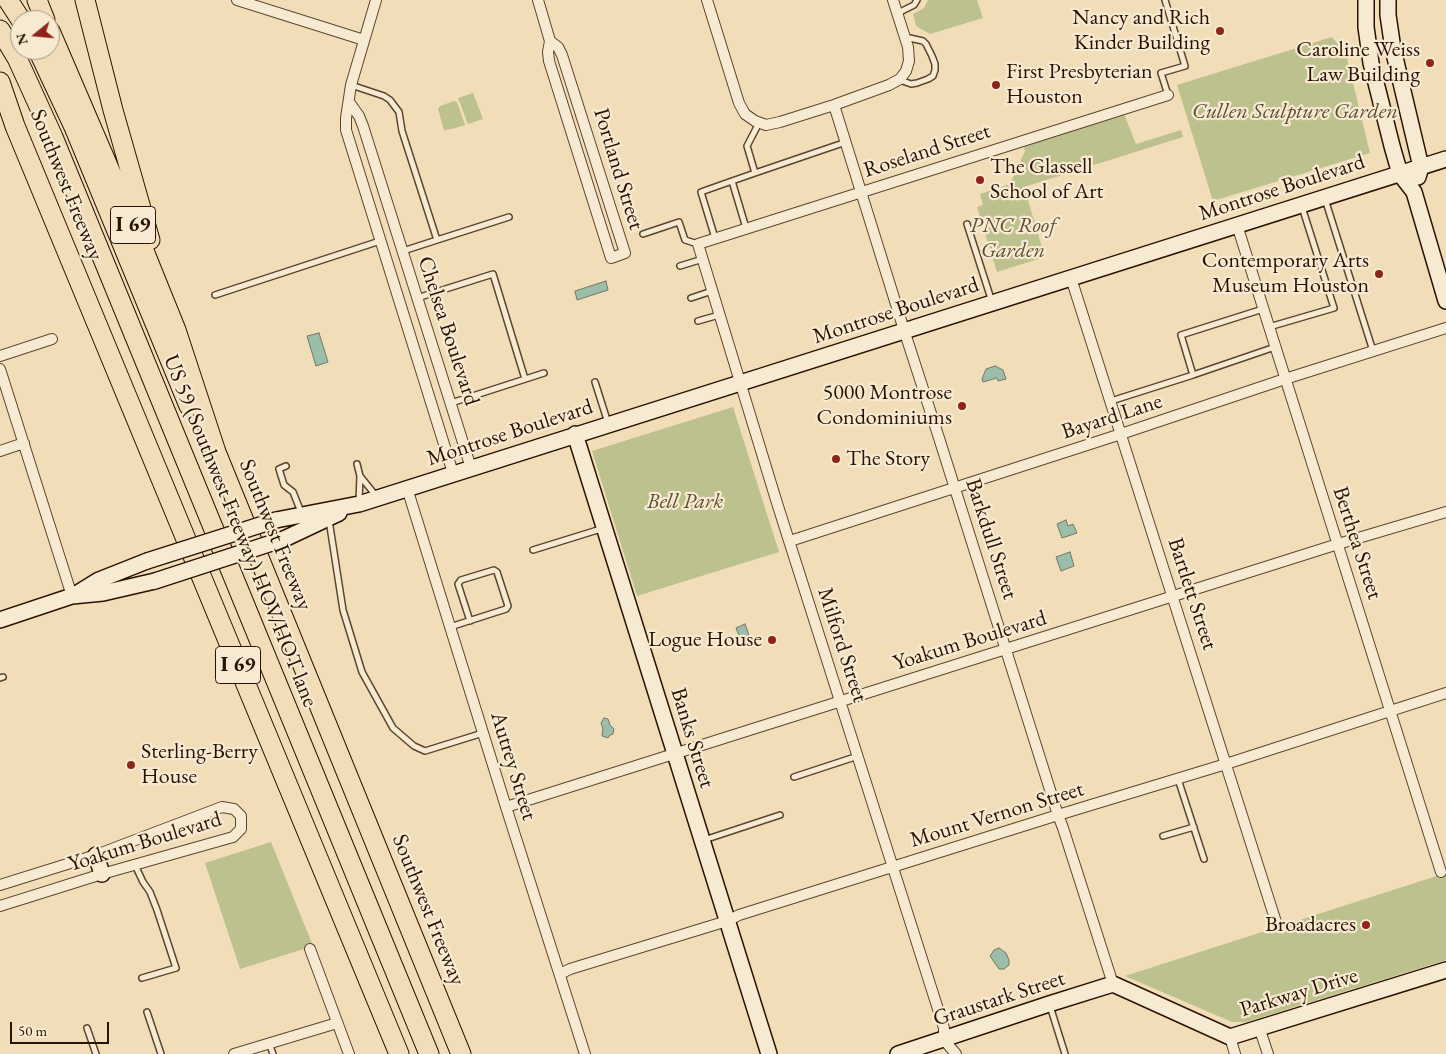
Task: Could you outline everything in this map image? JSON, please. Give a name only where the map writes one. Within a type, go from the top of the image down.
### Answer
[{"type":"highway","points":[[85,0],[113,110],[176,330]]},
{"type":"highway","name":"US 59 (Southwest Freeway) HOV/HOT lane","points":[[0,30],[17,58],[53,137],[429,1054]]},
{"type":"highway","points":[[44,60],[81,124],[191,410],[216,452]]},
{"type":"highway","name":"Southwest Freeway","points":[[59,60],[81,124],[138,236],[176,330],[216,452],[461,1054]]},
{"type":"highway","name":"Southwest Freeway","points":[[0,82],[15,126],[399,1054]]},
{"type":"highway","points":[[0,107],[15,126]]},
{"type":"main road","points":[[1366,0],[1366,27],[1371,63],[1400,174],[1414,192],[1446,301]]},
{"type":"main road","points":[[1388,0],[1388,15],[1393,49],[1421,167],[1414,192]]},
{"type":"main road","name":"Montrose Boulevard","points":[[0,620],[72,596],[99,580],[147,560],[276,520],[359,504],[1446,159]]},
{"type":"main road","name":"Banks Street","points":[[575,434],[769,1054]]},
{"type":"main road","name":"Montrose Boulevard","points":[[72,596],[103,593],[155,581],[284,539],[359,504]]},
{"type":"main road","points":[[96,855],[102,874]]},
{"type":"main road","name":"Parkway Drive","points":[[1113,984],[1230,1037],[1446,970]]},
{"type":"main road","name":"Graustark Street","points":[[898,1054],[1113,984]]},
{"type":"street","points":[[237,0],[364,40]]},
{"type":"street","name":"Chelsea Boulevard","points":[[376,0],[351,85],[346,130],[453,473]]},
{"type":"street","name":"Portland Street","points":[[538,0],[550,41],[549,61],[611,258],[625,253],[562,55],[558,47],[550,41]]},
{"type":"street","points":[[707,0],[739,103],[745,114],[755,121],[766,125],[834,105],[889,85],[900,79],[906,72],[909,61],[908,46],[893,0]]},
{"type":"street","name":"Roseland Street","points":[[698,244],[1168,95]]},
{"type":"street","name":"Chelsea Boulevard","points":[[349,102],[359,116],[363,126],[471,468]]},
{"type":"street","name":"Barkdull Street","points":[[834,105],[1113,984]]},
{"type":"street","name":"Berthea Street","points":[[1237,225],[1441,872]]},
{"type":"street","name":"Chelsea Boulevard","points":[[381,241],[397,235]]},
{"type":"street","name":"Milford Street","points":[[698,244],[944,1028],[944,1040]]},
{"type":"street","name":"Bartlett Street","points":[[1071,278],[1276,922]]},
{"type":"street","name":"Bayard Lane","points":[[790,542],[1446,328]]},
{"type":"street","points":[[0,356],[52,339]]},
{"type":"street","points":[[0,369],[72,596]]},
{"type":"street","points":[[0,451],[24,444]]},
{"type":"street","name":"Autrey Street","points":[[407,488],[585,1054]]},
{"type":"street","name":"Yoakum Boulevard","points":[[506,807],[1338,544],[1446,512]]},
{"type":"street","name":"Mount Vernon Street","points":[[560,974],[570,969],[727,921],[739,915],[1226,764],[1446,693]]},
{"type":"street","name":"Yoakum Boulevard","points":[[0,885],[96,855],[222,807],[234,808],[241,816],[241,829],[233,837],[102,874],[0,906]]},
{"type":"street","points":[[310,950],[349,1054]]},
{"type":"street","points":[[234,1054],[337,1023]]},
{"type":"street","points":[[1259,1027],[1268,1054]]},
{"type":"street","points":[[1230,1037],[1235,1054]]},
{"type":"street","points":[[944,1040],[956,1054]]},
{"type":"lane","points":[[897,14],[914,5],[917,0]]},
{"type":"lane","points":[[1165,0],[1185,66],[1161,73],[1168,95]]},
{"type":"lane","points":[[900,79],[911,84],[917,83],[932,76],[934,70],[932,56],[926,44],[923,41],[905,37]]},
{"type":"lane","points":[[351,85],[384,96],[390,100],[399,112],[402,131],[437,240]]},
{"type":"lane","points":[[755,173],[747,146],[759,123]]},
{"type":"lane","points":[[715,238],[701,192],[846,142]]},
{"type":"lane","points":[[732,181],[746,228]]},
{"type":"lane","points":[[1325,197],[1373,351]]},
{"type":"lane","points":[[1269,327],[1334,308],[1302,204]]},
{"type":"lane","points":[[403,252],[509,217]]},
{"type":"lane","points":[[643,234],[679,222],[685,240],[698,244]]},
{"type":"lane","points":[[967,224],[992,302]]},
{"type":"lane","points":[[215,295],[381,241]]},
{"type":"lane","points":[[680,266],[703,259]]},
{"type":"lane","points":[[417,298],[493,274],[525,379]]},
{"type":"lane","points":[[691,298],[712,291]]},
{"type":"lane","points":[[1193,376],[1181,336],[1263,309]]},
{"type":"lane","points":[[698,321],[720,315]]},
{"type":"lane","points":[[1111,401],[1193,376],[1275,347]]},
{"type":"lane","points":[[451,403],[544,373]]},
{"type":"lane","points":[[595,382],[608,424]]},
{"type":"lane","points":[[356,464],[360,476],[359,504]]},
{"type":"lane","points":[[286,466],[279,469],[284,485],[293,492],[302,515]]},
{"type":"lane","points":[[360,476],[378,498]]},
{"type":"lane","points":[[329,518],[343,610],[362,672],[393,728],[414,746],[425,750],[483,733]]},
{"type":"lane","points":[[532,550],[604,528]]},
{"type":"lane","points":[[450,627],[506,609],[508,606],[497,572],[494,570],[460,580],[458,584],[470,620]]},
{"type":"lane","points":[[794,777],[858,756]]},
{"type":"lane","points":[[1178,779],[1204,859]]},
{"type":"lane","points":[[702,840],[780,816]]},
{"type":"lane","points":[[1163,836],[1194,826]]},
{"type":"lane","points":[[135,865],[150,892],[176,968],[142,978]]},
{"type":"lane","points":[[1049,1004],[1065,1054]]},
{"type":"lane","points":[[147,1012],[161,1054]]},
{"type":"lane","points":[[87,1028],[96,1054]]},
{"type":"lane","points":[[269,1043],[273,1054]]},
{"type":"green space","points":[[928,0],[977,0],[983,18],[930,34],[916,26],[913,14],[924,8]]},
{"type":"green space","name":"Cullen Sculpture Garden","points":[[1332,37],[1346,54],[1370,153],[1213,201],[1177,85]]},
{"type":"green space","points":[[473,93],[483,119],[468,124],[458,98]]},
{"type":"green space","points":[[454,101],[457,102],[465,125],[444,130],[438,109],[440,106]]},
{"type":"green space","name":"PNC Roof Garden","points":[[1124,114],[1136,144],[1181,130],[1183,137],[1024,187],[1045,257],[997,272],[977,207],[983,205],[980,194],[1010,184],[1025,151],[1023,146]]},
{"type":"green space","name":"Bell Park","points":[[733,407],[779,552],[637,596],[592,451]]},
{"type":"green space","points":[[271,842],[313,946],[240,969],[205,863]]},
{"type":"green space","points":[[1446,873],[1446,960],[1246,1022],[1232,1022],[1125,976]]},
{"type":"shaded area","points":[[606,281],[608,290],[577,300],[575,291]]},
{"type":"shaded area","points":[[319,333],[328,362],[316,366],[307,336]]},
{"type":"shaded area","points":[[995,366],[1003,370],[1006,379],[998,381],[997,378],[983,382],[982,379],[986,369]]},
{"type":"shaded area","points":[[1066,520],[1068,526],[1073,524],[1077,533],[1062,538],[1057,524]]},
{"type":"shaded area","points":[[1070,552],[1074,566],[1061,571],[1056,557]]},
{"type":"shaded area","points":[[745,624],[752,644],[743,646],[736,628]]},
{"type":"shaded area","points":[[604,718],[608,719],[614,729],[613,734],[608,738],[602,736],[603,729],[601,723]]},
{"type":"shaded area","points":[[999,948],[1006,953],[1009,960],[1009,965],[1004,969],[999,969],[990,956],[994,950]]},
{"type":"place","name":"Nancy and Rich Kinder Building","points":[[1220,31]]},
{"type":"place","name":"Caroline Weiss Law Building","points":[[1430,63]]},
{"type":"place","name":"First Presbyterian Houston","points":[[996,85]]},
{"type":"place","name":"The Glassell School of Art","points":[[980,180]]},
{"type":"place","name":"Contemporary Arts Museum Houston","points":[[1379,274]]},
{"type":"place","name":"5000 Montrose Condominiums","points":[[962,406]]},
{"type":"place","name":"The Story","points":[[836,459]]},
{"type":"place","name":"Logue House","points":[[772,640]]},
{"type":"place","name":"Sterling-Berry House","points":[[131,765]]},
{"type":"place","name":"Broadacres","points":[[1366,925]]}]
